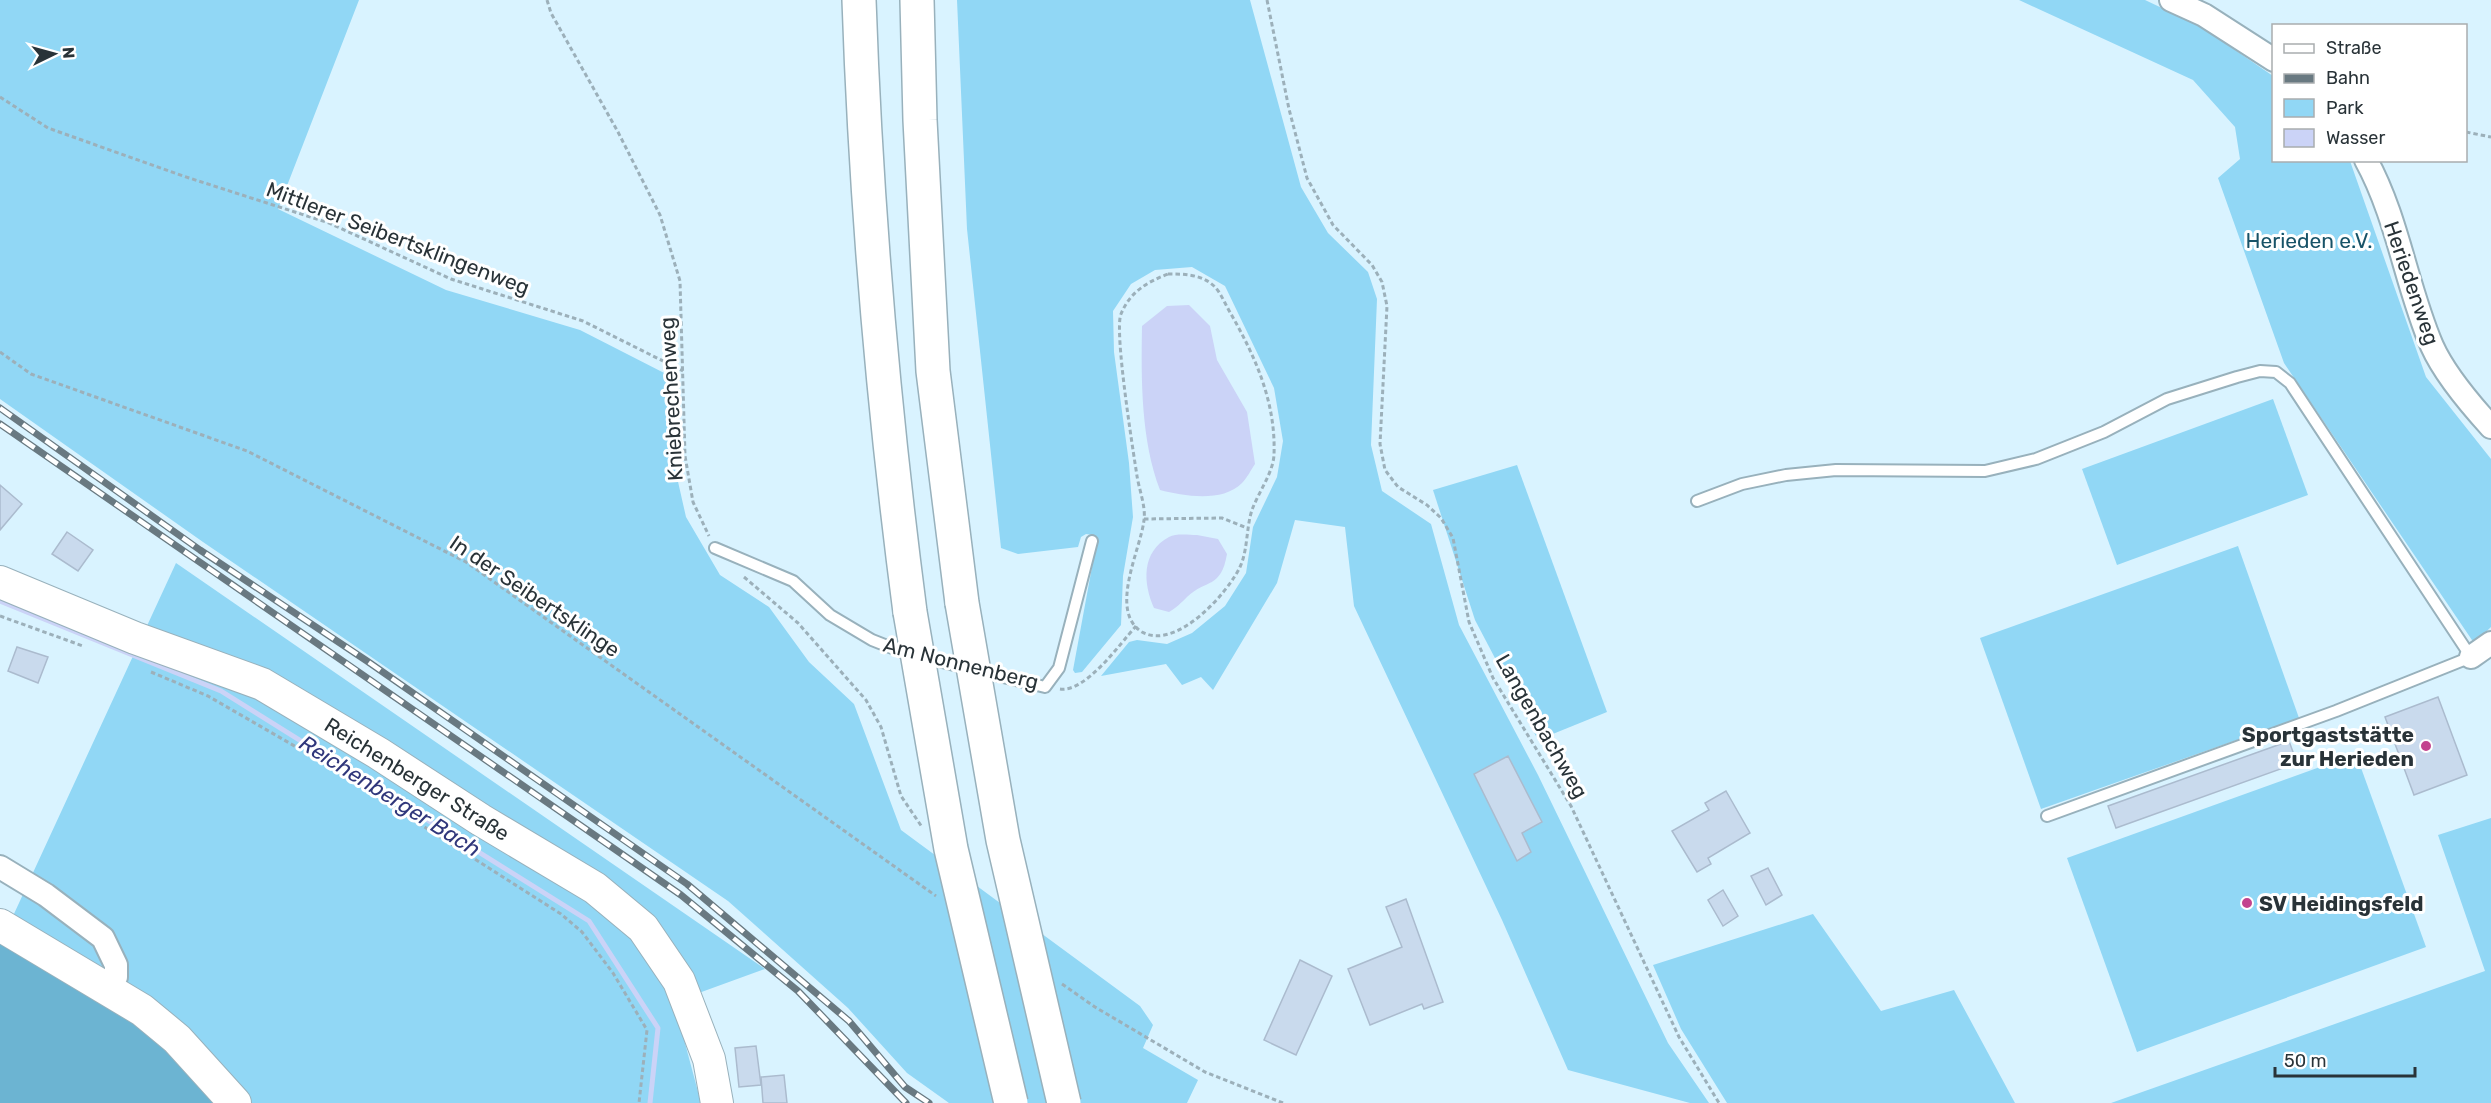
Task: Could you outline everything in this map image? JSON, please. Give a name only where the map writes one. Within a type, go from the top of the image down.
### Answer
[{"type":"highway","points":[[859,0],[865,166],[885,416],[910,612],[951,849],[1011,1103]]},
{"type":"highway","points":[[917,0],[920,120],[933,371],[962,603],[1003,840],[1064,1103]]},
{"type":"main road","name":"Reichenberger Straße","points":[[0,582],[135,638],[262,684],[595,888],[643,928],[679,981],[709,1059],[717,1103]]},
{"type":"main road","points":[[0,925],[106,986],[142,1010],[177,1039],[235,1103]]},
{"type":"street","points":[[2171,0],[2204,15],[2272,59]]},
{"type":"street","name":"Heriedenweg","points":[[2367,162],[2384,204],[2433,348],[2472,407],[2491,427]]},
{"type":"street","points":[[2471,657],[2491,643]]},
{"type":"street","points":[[0,867],[46,895],[103,938],[116,965],[116,977],[106,986]]},
{"type":"lane","points":[[1697,501],[1742,484],[1796,474],[1836,470],[1985,471],[2036,459],[2104,432],[2167,399],[2260,371],[2276,372],[2290,383],[2471,657],[2336,711],[2047,816]]},
{"type":"lane","name":"Am Nonnenberg","points":[[715,548],[793,581],[830,615],[872,640],[905,653],[1045,687],[1059,668],[1092,541]]},
{"type":"path","name":"Kniebrechenweg","points":[[547,0],[551,13],[618,132],[660,215],[680,281],[686,456],[693,502],[715,548],[757,590],[798,623],[866,700],[881,727],[901,796],[918,824],[926,831]]},
{"type":"path","name":"Langenbachweg","points":[[1267,0],[1289,109],[1307,178],[1333,225],[1372,265],[1382,282],[1387,306],[1380,444],[1385,470],[1398,487],[1427,505],[1441,518],[1453,538],[1469,622],[1493,678],[1571,806],[1678,1037],[1719,1103]]},
{"type":"path","name":"Mittlerer Seibertsklingenweg","points":[[0,97],[48,128],[183,176],[329,223],[451,279],[583,321],[683,371]]},
{"type":"path","points":[[2467,132],[2491,137]]},
{"type":"path","points":[[1168,274],[1192,274],[1214,286],[1245,339],[1267,391],[1274,423],[1274,458],[1247,528],[1241,566],[1227,588],[1186,627],[1175,634],[1161,634],[1143,632],[1133,623],[1128,606],[1127,589],[1144,519],[1120,346],[1120,315],[1132,294],[1149,281],[1168,274]]},
{"type":"path","name":"In der Seibertsklinge","points":[[0,351],[31,374],[247,451],[466,562],[891,865]]},
{"type":"path","points":[[1144,519],[1222,518],[1247,528]]},
{"type":"path","points":[[0,616],[89,648]]},
{"type":"path","points":[[1045,687],[1066,690],[1088,680],[1136,626]]},
{"type":"path","points":[[150,672],[208,696],[324,763],[506,877],[575,926],[613,973],[647,1029],[639,1103]]},
{"type":"path","points":[[1124,1024],[1205,1072],[1283,1103]]},
{"type":"green space","points":[[0,0],[359,0],[278,209],[446,290],[580,330],[672,377],[674,464],[686,517],[720,575],[769,607],[809,662],[854,704],[901,830],[1140,1006],[1153,1025],[1143,1048],[1198,1080],[1187,1103],[949,1103],[907,1073],[848,1008],[728,901],[203,542],[0,399]]},
{"type":"green space","points":[[957,0],[1250,0],[1301,187],[1328,233],[1368,272],[1377,299],[1371,445],[1382,491],[1431,524],[1459,625],[1538,775],[1668,1043],[1709,1103],[1690,1103],[1568,1070],[1502,920],[1354,606],[1345,527],[1295,520],[1277,583],[1213,690],[1201,677],[1182,685],[1166,664],[1101,676],[1129,642],[1137,640],[1167,644],[1192,633],[1225,606],[1246,573],[1253,527],[1277,477],[1283,441],[1274,388],[1225,286],[1192,267],[1155,270],[1131,284],[1113,311],[1114,352],[1129,463],[1133,517],[1123,576],[1121,625],[1082,672],[1075,673],[1073,670],[1097,540],[1093,535],[1086,534],[1081,537],[1078,547],[1018,554],[1001,548],[967,229]]},
{"type":"green space","name":"Herieden e.V.","points":[[2019,0],[2145,0],[2200,26],[2272,75],[2272,162],[2350,162],[2426,377],[2491,459],[2491,627],[2474,643],[2284,363],[2218,178],[2240,159],[2235,127],[2193,80]]},
{"type":"green space","points":[[2273,399],[2308,495],[2117,565],[2082,469]]},
{"type":"green space","points":[[1517,465],[1607,712],[1538,740],[1475,620],[1433,490]]},
{"type":"green space","points":[[2238,546],[2299,718],[2041,809],[1980,638]]},
{"type":"green space","points":[[176,563],[765,969],[674,1002],[701,1103],[249,1103],[176,1021],[125,981],[13,916]]},
{"type":"green space","name":"SV Heidingsfeld","points":[[2356,754],[2426,947],[2137,1052],[2067,858]]},
{"type":"green space","points":[[2491,818],[2491,1103],[2111,1103],[2485,971],[2438,835]]},
{"type":"green space","points":[[1813,914],[1881,1011],[1954,990],[2015,1103],[1727,1103],[1681,1029],[1653,965]]},
{"type":"shaded area","points":[[0,941],[134,1018],[219,1103],[0,1103]]},
{"type":"water","points":[[1189,305],[1210,326],[1217,360],[1247,412],[1255,464],[1242,483],[1234,489],[1214,496],[1191,496],[1160,490],[1149,451],[1146,430],[1142,388],[1142,326],[1167,306]]},
{"type":"water","points":[[1197,535],[1218,539],[1227,554],[1221,573],[1212,582],[1194,591],[1169,612],[1154,608],[1147,579],[1149,559],[1153,551],[1169,537]]},
{"type":"building","points":[[0,485],[22,504],[0,530]]},
{"type":"building","points":[[67,532],[93,550],[78,571],[52,554]]},
{"type":"building","points":[[17,647],[48,657],[38,683],[8,671]]},
{"type":"building","name":"Sportgaststätte zur Herieden","points":[[2438,697],[2467,775],[2414,795],[2385,717]]},
{"type":"building","points":[[2289,741],[2297,763],[2116,828],[2108,806]]},
{"type":"building","points":[[1508,756],[1542,822],[1522,833],[1531,852],[1517,861],[1474,774]]},
{"type":"building","points":[[1726,791],[1750,833],[1708,858],[1711,864],[1697,872],[1672,831],[1709,810],[1705,803]]},
{"type":"building","points":[[1768,868],[1782,895],[1766,905],[1751,876]]},
{"type":"building","points":[[1723,890],[1738,916],[1723,926],[1708,900]]},
{"type":"building","points":[[1406,899],[1443,1002],[1424,1009],[1422,1004],[1370,1025],[1348,969],[1402,947],[1386,907]]},
{"type":"building","points":[[1300,960],[1332,976],[1296,1055],[1264,1040]]},
{"type":"building","points":[[756,1046],[761,1085],[739,1087],[735,1048]]},
{"type":"building","points":[[784,1075],[787,1103],[763,1103],[761,1077]]},
{"type":"waterway","name":"Reichenberger Bach","points":[[0,601],[221,691],[589,921],[658,1028],[650,1103]]},
{"type":"railway","points":[[0,408],[200,550],[367,661],[687,884],[849,1021],[905,1087],[929,1103]]},
{"type":"railway","points":[[0,424],[681,895],[798,991],[906,1103]]},
{"type":"place","name":"Sportgaststätte zur Herieden","points":[[2426,746]]},
{"type":"place","name":"SV Heidingsfeld","points":[[2247,903]]}]
